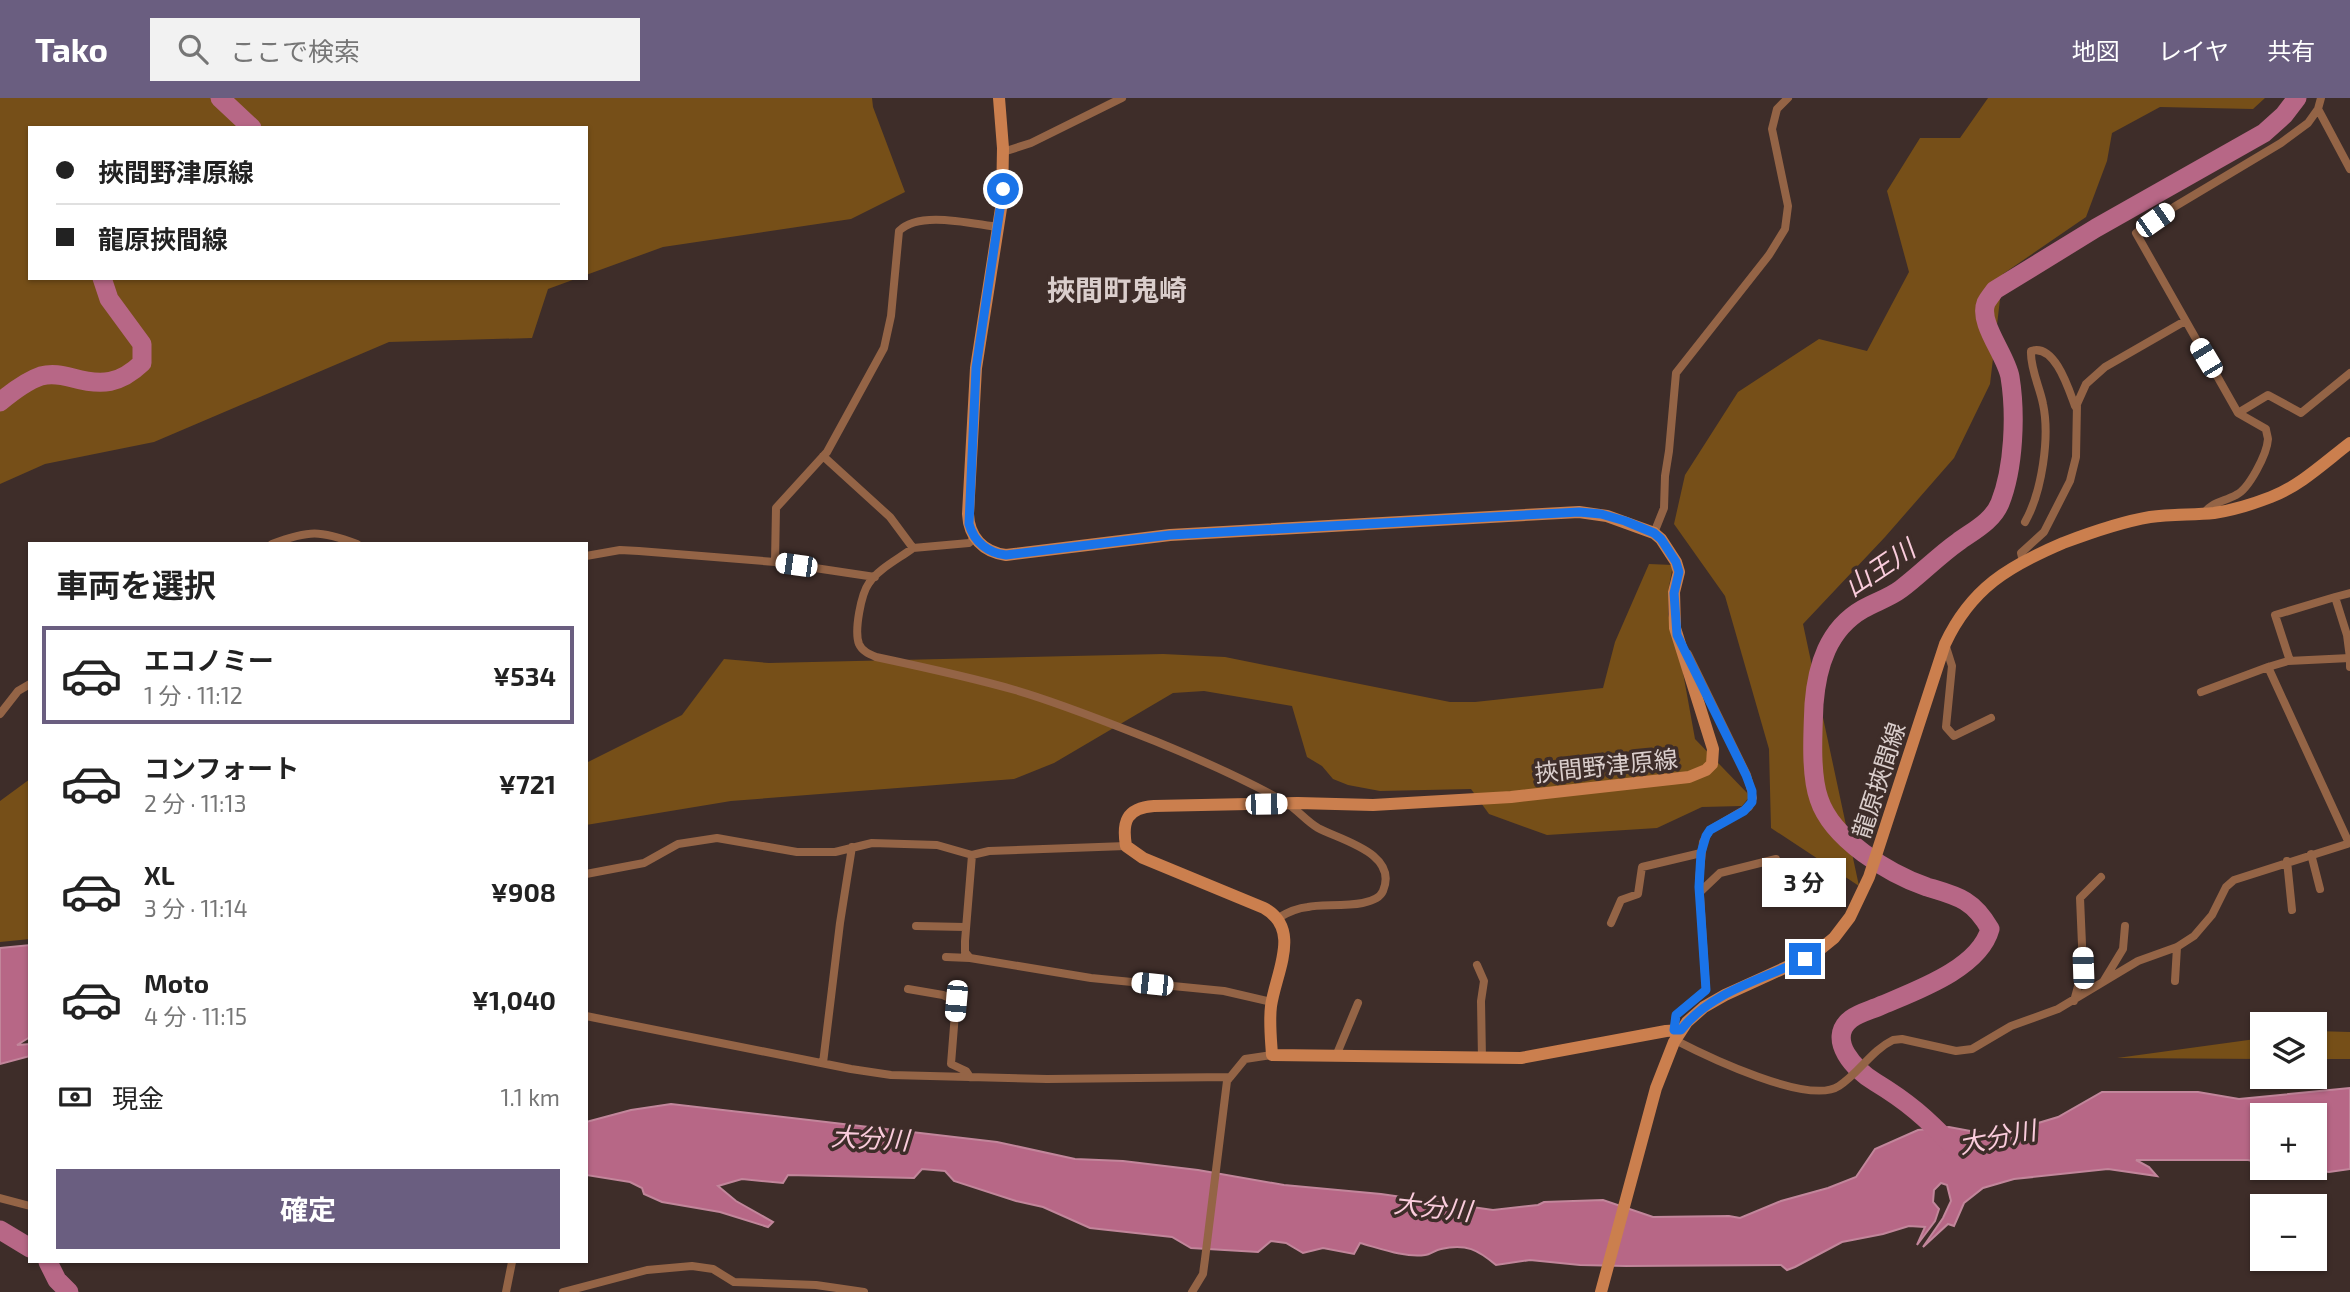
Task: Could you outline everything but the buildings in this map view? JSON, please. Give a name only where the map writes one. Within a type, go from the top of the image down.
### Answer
[{"type":"main road","points":[[999,98],[1003,189],[975,383],[968,514],[969,527],[975,538],[991,551],[1006,555],[1170,535],[1579,512],[1607,516],[1654,533]]},
{"type":"main road","name":"龍原挾間線","points":[[1601,1292],[1665,1062],[1676,1034],[1694,1015],[1714,1000],[1805,959],[1824,947],[1850,917],[1865,887],[1945,644],[1973,600],[1999,575],[2023,561],[2088,533],[2155,517],[2233,509],[2284,492],[2350,443]]},
{"type":"main road","name":"挾間野津原線","points":[[1126,846],[1125,821],[1135,810],[1144,806],[1287,803],[1373,805],[1471,800],[1666,781],[1697,775],[1712,764],[1713,749],[1677,635],[1674,609],[1678,566],[1661,539],[1654,533]]},
{"type":"main road","points":[[1126,846],[1143,858],[1264,908],[1278,918],[1283,926],[1284,944],[1272,1002],[1272,1055],[1482,1059],[1534,1057],[1676,1034]]},
{"type":"street","points":[[1003,152],[1031,143],[1122,98]]},
{"type":"street","points":[[1654,533],[1664,508],[1676,373],[1769,255],[1785,229],[1788,206],[1772,129],[1777,108],[1788,98]]},
{"type":"street","points":[[2203,514],[2215,503],[2246,488],[2253,478],[2268,439],[2266,429],[2238,413],[2136,233],[2174,206],[2281,144],[2308,123],[2318,109],[2321,98]]},
{"type":"street","points":[[2318,109],[2350,169]]},
{"type":"street","points":[[775,562],[776,508],[823,456],[884,348],[891,316],[899,231],[910,222],[925,220],[999,227]]},
{"type":"street","points":[[2023,561],[2021,552],[2044,532],[2070,481],[2076,457],[2076,409],[2082,390],[2099,371],[2185,321]]},
{"type":"street","points":[[2025,522],[2032,509],[2039,483],[2046,426],[2031,351],[2042,351],[2059,367],[2076,409]]},
{"type":"street","points":[[2238,413],[2268,395],[2301,413],[2350,373]]},
{"type":"street","points":[[823,456],[890,517],[913,548]]},
{"type":"street","points":[[278,542],[314,532],[351,542]]},
{"type":"street","points":[[975,538],[969,543],[913,548],[875,577],[869,583],[862,600],[858,624],[859,645],[876,657],[1017,690],[1205,761],[1287,803],[1316,827],[1368,851],[1381,866],[1385,883],[1381,895],[1362,903],[1307,906],[1278,918]]},
{"type":"street","points":[[588,556],[620,550],[775,562],[875,577]]},
{"type":"street","points":[[2290,662],[2275,615],[2350,593]]},
{"type":"street","points":[[2335,597],[2347,635],[2350,667]]},
{"type":"street","points":[[1677,635],[1746,775],[1752,791],[1752,802],[1749,807],[1710,830],[1706,836],[1701,853],[1700,892],[1706,990],[1676,1015],[1676,1034],[1750,1074],[1793,1088],[1828,1090],[1838,1087],[1889,1042],[1897,1039],[1956,1051],[1972,1049],[2011,1026],[2050,1013],[2138,961],[2177,947],[2194,936],[2212,915],[2229,883],[2287,861],[2350,843],[2268,667]]},
{"type":"street","points":[[1945,644],[1952,666],[1946,727],[1954,736],[1991,718]]},
{"type":"street","points":[[2201,692],[2268,667],[2290,662],[2350,658]]},
{"type":"street","points":[[0,715],[18,691],[28,685]]},
{"type":"street","points":[[588,874],[643,863],[678,844],[717,838],[797,852],[835,852],[872,843],[937,845],[972,855],[989,851],[1126,846]]},
{"type":"street","points":[[823,1063],[852,848]]},
{"type":"street","points":[[1611,923],[1621,900],[1639,894],[1642,867],[1701,853]]},
{"type":"street","points":[[2311,854],[2320,889]]},
{"type":"street","points":[[971,958],[965,952],[965,927],[972,855]]},
{"type":"street","points":[[1700,892],[1720,873],[1776,859]]},
{"type":"street","points":[[2287,861],[2292,910]]},
{"type":"street","points":[[2074,1001],[2083,968],[2080,898],[2101,877]]},
{"type":"street","points":[[916,926],[965,927]]},
{"type":"street","points":[[2101,985],[2123,949],[2125,926]]},
{"type":"street","points":[[2175,981],[2177,947]]},
{"type":"street","points":[[946,957],[971,958],[1091,978],[1224,991],[1272,1002]]},
{"type":"street","points":[[1477,965],[1484,981],[1482,1059]]},
{"type":"street","points":[[908,989],[943,995],[956,1001],[951,1063],[966,1071],[970,1077]]},
{"type":"street","points":[[1336,1056],[1357,1003]]},
{"type":"street","points":[[588,1016],[891,1075],[1047,1079],[1230,1077]]},
{"type":"street","points":[[1192,1292],[1203,1274],[1224,1092],[1230,1077],[1245,1059],[1272,1055]]},
{"type":"street","points":[[0,1198],[28,1205]]},
{"type":"street","points":[[506,1292],[512,1263]]},
{"type":"street","points":[[563,1292],[638,1272],[692,1266],[713,1269],[734,1282],[864,1292]]},
{"type":"shaded area","points":[[0,98],[872,98],[905,192],[851,219],[663,247],[588,274],[588,126],[28,126],[28,280],[573,280],[548,289],[532,338],[389,342],[154,442],[45,464],[0,484]]},
{"type":"shaded area","points":[[1988,98],[2265,98],[2253,109],[2160,107],[2112,133],[2107,161],[2086,217],[2003,274],[1990,384],[1954,458],[1885,537],[1803,624],[1859,886],[1771,828],[1769,749],[1725,596],[1674,524],[1685,475],[1738,392],[1819,339],[1867,351],[1909,272],[1887,191],[1920,138],[1960,138]]},
{"type":"shaded area","points":[[1649,564],[1673,565],[1668,592],[1668,614],[1680,656],[1695,739],[1750,796],[1742,806],[1702,807],[1657,828],[1547,835],[1489,814],[1471,789],[1380,791],[1348,785],[1333,779],[1322,766],[1307,757],[1292,706],[1204,691],[1173,693],[1054,763],[1014,779],[731,801],[588,825],[588,762],[682,715],[724,659],[769,663],[1163,654],[1225,657],[1450,702],[1475,702],[1603,688],[1615,642]]},
{"type":"shaded area","points":[[28,780],[28,939],[0,942],[0,801]]},
{"type":"shaded area","points":[[2327,1031],[2350,1032],[2350,1059],[2327,1059]]},
{"type":"shaded area","points":[[2250,1040],[2250,1059],[2117,1058]]},
{"type":"water","points":[[28,945],[28,1038],[17,1045],[28,1044],[28,1057],[0,1064],[0,948]]},
{"type":"water","name":"大分川","points":[[2350,1088],[2350,1169],[2327,1172],[2327,1103],[2250,1103],[2250,1160],[2136,1160],[2149,1167],[2157,1176],[2108,1169],[2014,1179],[1983,1188],[1964,1203],[1954,1226],[1948,1224],[1923,1247],[1951,1201],[1947,1185],[1941,1183],[1934,1190],[1933,1202],[1939,1209],[1935,1221],[1917,1245],[1925,1227],[1909,1226],[1842,1242],[1787,1270],[1781,1265],[1626,1266],[1530,1260],[1496,1265],[1483,1255],[1465,1247],[1450,1247],[1417,1256],[1360,1243],[1354,1254],[1323,1248],[1303,1253],[1286,1243],[1271,1241],[1258,1252],[1191,1248],[1172,1237],[1090,1228],[1043,1207],[954,1181],[945,1171],[922,1169],[914,1178],[788,1175],[783,1183],[742,1179],[718,1186],[736,1201],[773,1222],[768,1227],[720,1212],[662,1202],[644,1194],[642,1188],[630,1182],[588,1175],[588,1121],[631,1110],[671,1104],[997,1142],[1075,1159],[1123,1161],[1198,1170],[1284,1185],[1381,1194],[1493,1210],[1544,1202],[1603,1200],[1653,1217],[1740,1218],[1781,1201],[1856,1177],[1875,1149],[1918,1130],[1949,1127],[1981,1133],[2015,1130],[2058,1117],[2102,1092],[2198,1092],[2239,1099]]},
{"type":"waterway","points":[[220,98],[250,126]]},
{"type":"waterway","name":"山王川","points":[[1953,1146],[1916,1111],[1867,1077],[1852,1063],[1842,1045],[1841,1036],[1844,1027],[1854,1017],[1927,986],[1960,967],[1984,943],[1990,929],[1977,911],[1963,900],[1912,881],[1864,853],[1836,828],[1826,814],[1816,789],[1813,752],[1814,704],[1818,676],[1826,650],[1851,617],[1901,589],[1988,520],[2000,503],[2011,458],[2013,407],[2010,377],[1986,320],[1986,303],[1995,290],[2096,228],[2264,133],[2284,115],[2297,98]]},
{"type":"waterway","points":[[0,402],[41,376],[57,375],[93,382],[110,381],[126,375],[142,363],[142,344],[109,299],[103,280]]},
{"type":"waterway","points":[[0,1230],[28,1247]]},
{"type":"waterway","points":[[48,1263],[57,1280],[69,1292]]},
{"type":"district","name":"挾間町鬼崎","points":[[1117,289]]},
{"type":"route","points":[[1003,189],[975,383],[968,514],[969,527],[979,542],[995,553],[1006,555],[1170,535],[1559,512],[1607,516],[1654,533],[1661,539],[1678,566],[1674,593],[1677,635],[1746,775],[1753,798],[1744,811],[1710,830],[1703,842],[1699,880],[1706,990],[1676,1015],[1674,1030],[1681,1030],[1694,1015],[1714,1000],[1805,959]]}]
